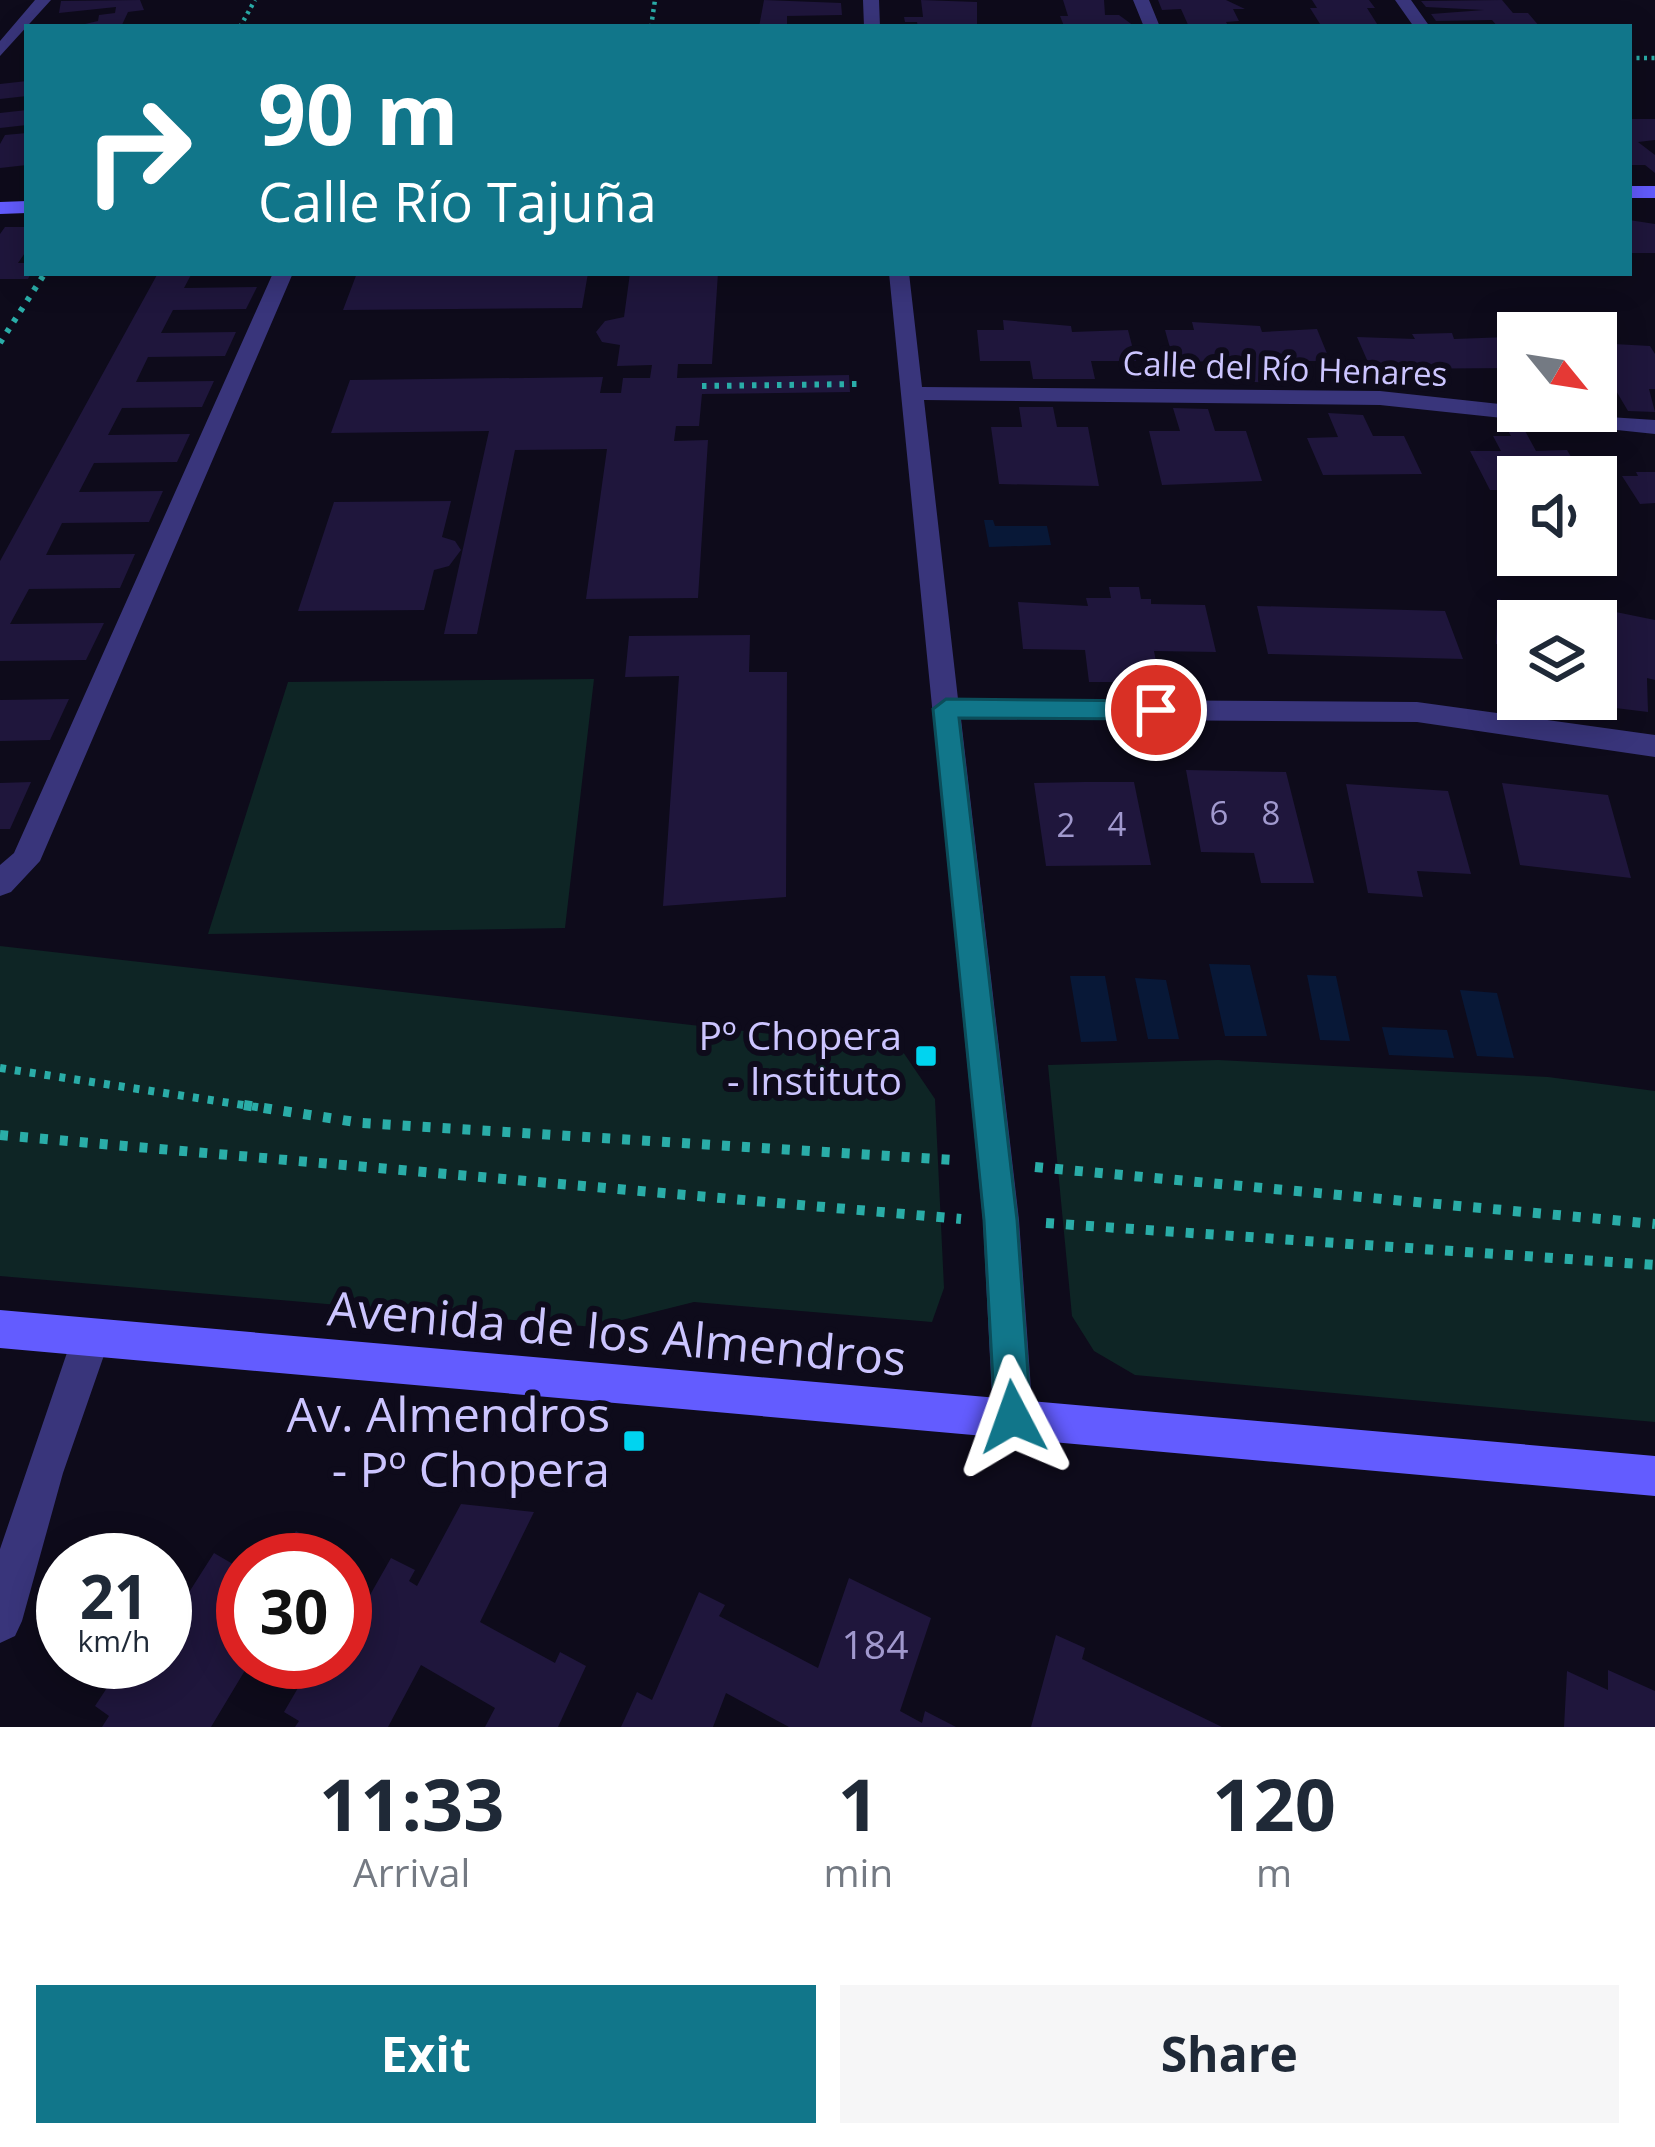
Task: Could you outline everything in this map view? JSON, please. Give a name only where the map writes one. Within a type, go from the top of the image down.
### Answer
[{"type":"street","points":[[0,51],[43,0]]},
{"type":"street","points":[[0,883],[26,861],[282,276]]},
{"type":"street","points":[[899,276],[994,1163],[1013,1417]]},
{"type":"street","name":"Calle del Río Henares","points":[[911,393],[1380,398],[1655,427]]},
{"type":"street","points":[[946,709],[1417,712],[1655,746]]},
{"type":"street","name":"Avenida de los Almendros","points":[[0,1329],[1655,1477]]},
{"type":"street","points":[[0,1621],[43,1473],[91,1338]]},
{"type":"path","points":[[0,343],[43,276]]},
{"type":"path","points":[[702,386],[860,384]]},
{"type":"path","points":[[0,1068],[362,1123],[994,1163],[1655,1224]]},
{"type":"path","points":[[0,1135],[968,1219]]},
{"type":"path","points":[[1033,1222],[1655,1265]]},
{"type":"green space","points":[[594,679],[565,928],[208,934],[288,682]]},
{"type":"green space","points":[[0,946],[901,1049],[935,1099],[944,1288],[932,1322],[694,1302],[594,1327],[0,1276]]},
{"type":"green space","points":[[1218,1060],[1548,1077],[1655,1091],[1655,1422],[1135,1375],[1094,1351],[1072,1316],[1048,1065]]},
{"type":"water","points":[[984,520],[993,520],[995,526],[1047,526],[1051,545],[989,547]]},
{"type":"water","points":[[1209,964],[1250,965],[1267,1036],[1225,1036]]},
{"type":"water","points":[[1307,975],[1336,976],[1350,1041],[1320,1040]]},
{"type":"water","points":[[1070,976],[1105,976],[1117,1041],[1081,1042]]},
{"type":"water","points":[[1135,978],[1166,980],[1179,1039],[1148,1039]]},
{"type":"water","points":[[1460,990],[1497,993],[1514,1058],[1477,1056]]},
{"type":"water","points":[[1382,1027],[1447,1030],[1454,1058],[1389,1055]]},
{"type":"building","points":[[140,0],[144,10],[128,12],[122,24],[85,24],[98,21],[99,15],[115,13],[116,7],[59,13],[61,1]]},
{"type":"building","points":[[764,0],[841,3],[842,15],[787,16],[787,24],[760,24]]},
{"type":"building","points":[[921,0],[977,2],[977,24],[917,24],[905,22],[904,17],[923,17]]},
{"type":"building","points":[[1063,0],[1104,0],[1105,15],[1119,15],[1131,24],[1063,24],[1060,16],[1068,16]]},
{"type":"building","points":[[1158,0],[1226,0],[1245,9],[1233,9],[1239,21],[1227,24],[1188,24],[1181,9],[1162,10]]},
{"type":"building","points":[[1312,0],[1369,0],[1375,8],[1367,8],[1377,24],[1320,24],[1310,8],[1317,8]]},
{"type":"building","points":[[1502,0],[1513,13],[1528,13],[1537,24],[1436,21],[1431,14],[1484,10],[1426,7],[1421,1]]},
{"type":"building","points":[[24,81],[24,96],[0,99],[0,84]]},
{"type":"building","points":[[24,110],[24,125],[0,128],[0,113]]},
{"type":"building","points":[[1632,119],[1655,119],[1655,140],[1638,142],[1655,155],[1655,173],[1645,165],[1632,165]]},
{"type":"building","points":[[24,133],[24,165],[0,168],[5,135]]},
{"type":"building","points":[[1632,220],[1655,224],[1655,253],[1632,253]]},
{"type":"building","points":[[5,227],[24,227],[24,254],[18,263],[24,263],[28,279],[0,279],[0,234]]},
{"type":"building","points":[[156,276],[190,276],[184,288],[257,287],[246,309],[173,310],[161,333],[236,332],[225,356],[148,357],[136,382],[214,381],[202,407],[122,408],[108,435],[190,434],[177,462],[94,463],[79,492],[163,491],[149,522],[62,523],[46,555],[135,554],[120,588],[29,589],[10,624],[104,623],[86,660],[0,661],[0,561]]},
{"type":"building","points":[[356,276],[587,276],[582,308],[343,310]]},
{"type":"building","points":[[630,276],[718,276],[712,364],[678,364],[677,378],[849,375],[850,392],[702,394],[699,426],[676,426],[674,441],[708,440],[698,598],[586,599],[607,449],[515,450],[477,634],[444,634],[489,431],[331,433],[350,380],[603,377],[600,393],[621,393],[623,378],[650,378],[652,365],[617,366],[620,345],[602,342],[596,332],[605,321],[624,317]]},
{"type":"building","points":[[1003,320],[1071,326],[1072,332],[1128,330],[1136,361],[1091,361],[1095,379],[1033,379],[1030,361],[980,361],[977,330],[1004,330]]},
{"type":"building","points":[[1192,322],[1260,326],[1262,332],[1317,329],[1330,361],[1273,361],[1281,383],[1231,381],[1225,361],[1174,362],[1165,330],[1194,330]]},
{"type":"building","points":[[1412,334],[1497,337],[1497,368],[1371,369],[1357,337],[1415,339]]},
{"type":"building","points":[[1617,344],[1650,346],[1655,354],[1655,389],[1649,389],[1655,412],[1628,411],[1617,392]]},
{"type":"building","points":[[1019,407],[1053,407],[1057,427],[1088,427],[1099,486],[999,484],[991,427],[1022,427]]},
{"type":"building","points":[[1173,408],[1208,409],[1215,431],[1246,431],[1262,481],[1162,485],[1149,431],[1180,431]]},
{"type":"building","points":[[1328,413],[1363,415],[1373,436],[1404,436],[1422,474],[1323,475],[1307,438],[1338,437]]},
{"type":"building","points":[[1509,432],[1526,432],[1536,451],[1567,450],[1571,456],[1497,456],[1497,490],[1490,490],[1470,451],[1501,451],[1493,436],[1511,436]]},
{"type":"building","points":[[1636,472],[1655,472],[1655,503],[1640,504],[1622,476],[1638,476]]},
{"type":"building","points":[[451,501],[442,537],[455,541],[461,550],[449,566],[434,570],[424,610],[298,611],[334,502]]},
{"type":"building","points":[[1109,587],[1139,587],[1141,599],[1151,599],[1151,604],[1205,605],[1216,652],[1154,651],[1160,682],[1089,682],[1085,650],[1023,649],[1018,602],[1088,606],[1086,598],[1111,598]]},
{"type":"building","points":[[1257,606],[1445,611],[1463,659],[1268,654]]},
{"type":"building","points":[[1617,612],[1655,620],[1655,680],[1647,678],[1648,712],[1617,708]]},
{"type":"building","points":[[750,635],[749,672],[787,672],[786,897],[663,906],[679,676],[625,677],[629,636]]},
{"type":"building","points":[[69,699],[50,740],[0,741],[0,700]]},
{"type":"building","points":[[1186,770],[1286,772],[1314,883],[1261,883],[1254,853],[1201,852]]},
{"type":"building","points":[[31,782],[10,829],[0,829],[0,783]]},
{"type":"building","points":[[1134,782],[1151,865],[1046,866],[1034,783]]},
{"type":"building","points":[[1502,783],[1608,795],[1631,878],[1520,865]]},
{"type":"building","points":[[1346,784],[1448,791],[1471,874],[1417,871],[1423,897],[1368,893]]},
{"type":"building","points":[[461,1504],[534,1512],[480,1622],[555,1663],[560,1652],[586,1666],[558,1727],[485,1727],[495,1708],[421,1665],[388,1727],[295,1727],[299,1721],[284,1712],[297,1689],[372,1689],[372,1591],[391,1558],[415,1570],[409,1581],[417,1586]]},
{"type":"building","points":[[216,1554],[216,1689],[234,1689],[211,1727],[102,1727],[109,1716],[95,1706],[106,1689],[192,1689],[192,1588]]},
{"type":"building","points":[[849,1578],[931,1618],[900,1711],[922,1723],[925,1711],[956,1727],[789,1727],[726,1693],[713,1727],[621,1727],[637,1692],[652,1700],[699,1592],[725,1605],[719,1616],[818,1668]]},
{"type":"building","points":[[1056,1635],[1085,1648],[1082,1659],[1222,1727],[1031,1727]]},
{"type":"building","points":[[1608,1670],[1655,1691],[1655,1727],[1564,1727],[1567,1671],[1608,1690]]},
{"type":"place","name":"Pº Chopera - Instituto","points":[[926,1056]]},
{"type":"place","name":"Av. Almendros - Pº Chopera","points":[[634,1441]]},
{"type":"route","points":[[1013,1417],[1001,1220],[946,709],[1156,710]]}]
